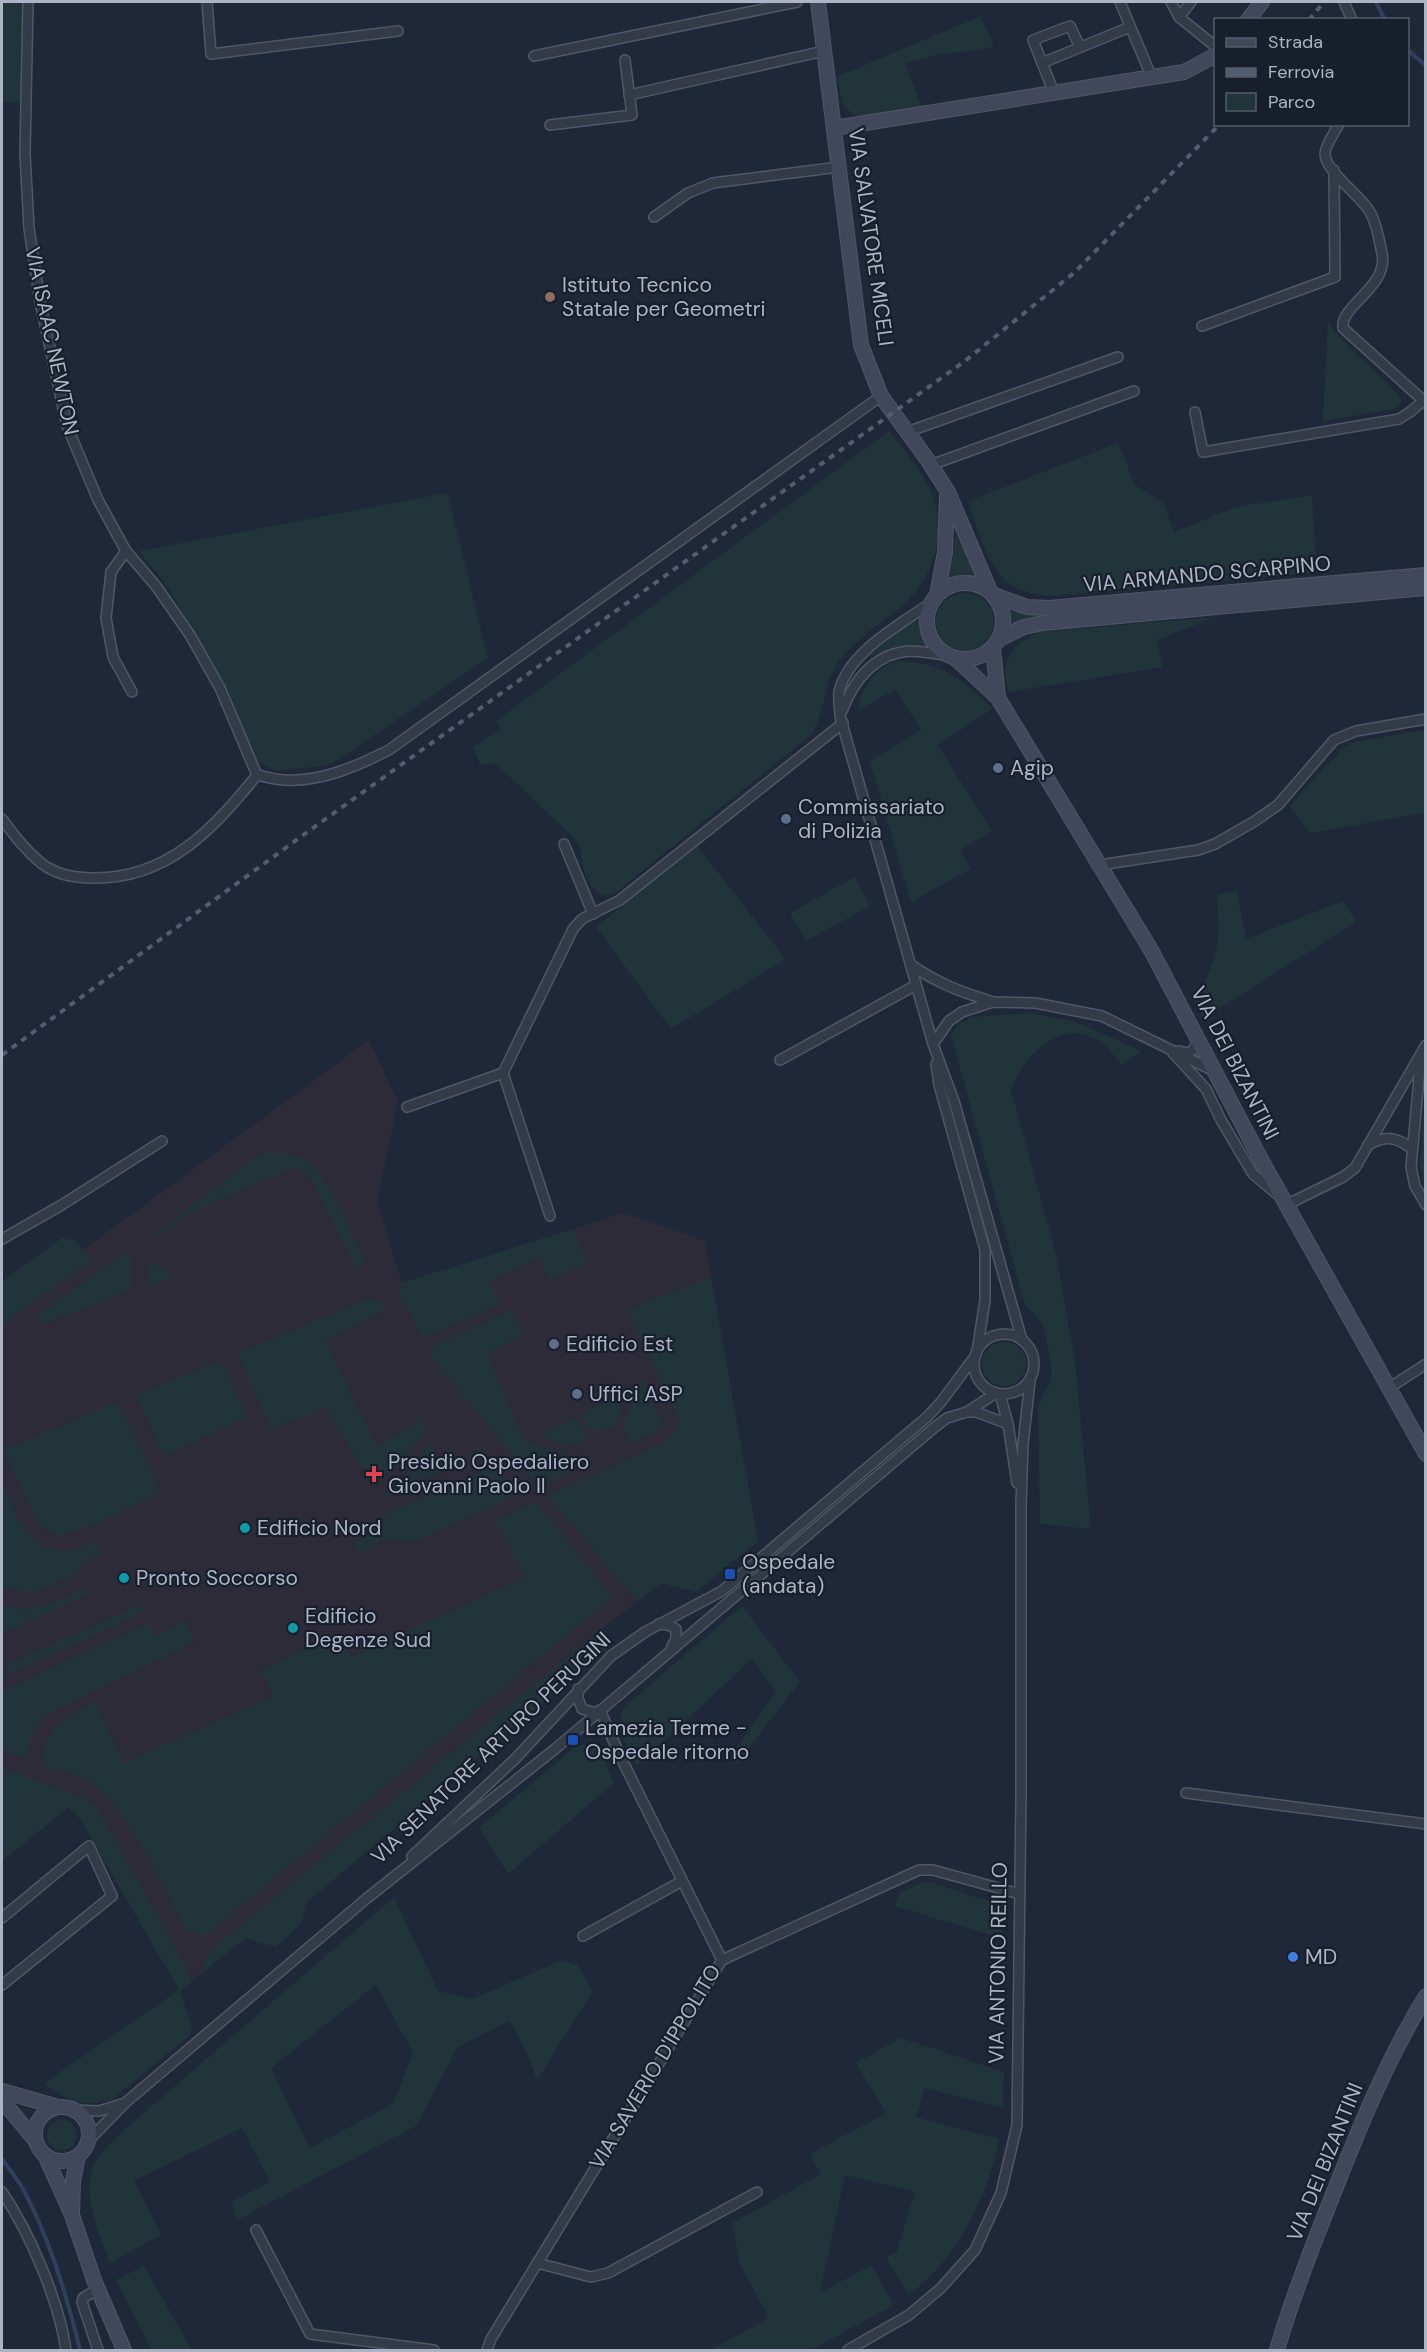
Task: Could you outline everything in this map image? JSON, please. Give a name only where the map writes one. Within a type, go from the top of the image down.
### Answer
[{"type":"street","name":"VIA ISAAC NEWTON","points":[[28,2],[26,170],[29,228],[40,302],[67,426],[98,500],[126,550],[156,586],[190,634],[220,688],[257,775]]},
{"type":"street","points":[[207,2],[211,54],[398,32]]},
{"type":"street","points":[[534,56],[797,2]]},
{"type":"street","name":"VIA SALVATORE MICELI","points":[[818,2],[861,345],[881,396],[948,492],[992,593]]},
{"type":"street","points":[[1120,2],[1152,78]]},
{"type":"street","points":[[1171,2],[1179,17],[1214,46]]},
{"type":"street","points":[[1179,17],[1191,2]]},
{"type":"street","points":[[1250,18],[1262,2]]},
{"type":"street","points":[[1344,2],[1351,18]]},
{"type":"street","points":[[1054,93],[1033,40],[1070,26],[1080,47]]},
{"type":"street","points":[[1042,63],[1130,27]]},
{"type":"street","points":[[629,95],[824,51]]},
{"type":"street","points":[[834,128],[1184,72],[1214,56]]},
{"type":"street","points":[[550,125],[632,115],[625,60]]},
{"type":"street","points":[[1195,412],[1203,452],[1399,419],[1424,402],[1343,328],[1345,318],[1378,278],[1383,260],[1371,213],[1334,170],[1325,153],[1338,126]]},
{"type":"street","points":[[654,218],[688,193],[713,183],[839,166]]},
{"type":"street","points":[[1202,326],[1335,277],[1334,170]]},
{"type":"street","points":[[907,432],[1118,357]]},
{"type":"street","points":[[931,465],[1134,391]]},
{"type":"street","points":[[2,819],[20,843],[42,864],[59,873],[82,878],[111,879],[143,872],[176,856],[200,838],[257,775],[285,780],[312,779],[338,773],[389,750],[881,396]]},
{"type":"street","points":[[948,492],[945,552],[934,598],[927,614],[927,626],[930,638],[937,648],[952,657]]},
{"type":"street","points":[[126,550],[111,572],[106,618],[113,657],[132,692]]},
{"type":"street","name":"VIA ARMANDO SCARPINO","points":[[992,593],[1027,606],[1059,608],[1425,575]]},
{"type":"street","points":[[550,1216],[503,1073],[573,929],[582,919],[620,900],[841,719],[848,694],[862,674],[876,662],[891,654],[910,651],[952,657],[980,657],[996,643],[1003,628],[1003,616],[992,593],[980,586],[957,584],[946,588],[934,598]]},
{"type":"street","name":"VIA ARMANDO SCARPINO","points":[[996,643],[1024,627],[1043,623],[1425,588]]},
{"type":"street","name":"VIA SENATORE ARTURO PERUGINI","points":[[934,598],[866,650],[852,664],[839,693],[841,719],[933,1044],[954,1101],[1022,1340]]},
{"type":"street","name":"VIA DEI BIZANTINI","points":[[996,643],[998,698]]},
{"type":"street","name":"VIA DEI BIZANTINI","points":[[952,657],[998,698],[1152,950],[1284,1201],[1425,1454]]},
{"type":"street","points":[[1100,865],[1198,850],[1215,844],[1278,805],[1334,740],[1356,730],[1425,718]]},
{"type":"street","points":[[564,844],[593,914]]},
{"type":"street","points":[[910,964],[946,987],[993,1002],[1035,1003],[1102,1016],[1170,1049],[1217,1076],[1206,1089]]},
{"type":"street","points":[[780,1060],[916,985]]},
{"type":"street","points":[[933,1044],[949,1021],[962,1012],[993,1002]]},
{"type":"street","points":[[1170,1049],[1188,1053],[1193,1050],[1199,1038]]},
{"type":"street","name":"VIA SENATORE ARTURO PERUGINI","points":[[366,1899],[515,1759],[578,1689],[619,1650],[658,1624],[714,1597],[729,1586],[927,1417],[977,1354],[986,1300],[985,1250],[939,1085],[933,1044]]},
{"type":"street","points":[[1170,1049],[1206,1089],[1221,1120],[1253,1174],[1284,1201],[1343,1177],[1354,1168],[1423,1048]]},
{"type":"street","points":[[1423,1048],[1411,1167],[1416,1186],[1425,1205]]},
{"type":"street","points":[[407,1107],[503,1073]]},
{"type":"street","points":[[1368,1145],[1379,1138],[1390,1137],[1400,1140],[1412,1149]]},
{"type":"street","points":[[2,1239],[60,1206],[162,1141]]},
{"type":"street","points":[[997,1336],[1014,1336],[1022,1340],[1033,1355],[1033,1373],[1030,1381],[1017,1392],[998,1394],[982,1385],[975,1371],[977,1354],[982,1345],[997,1336]]},
{"type":"street","points":[[1389,1388],[1425,1364]]},
{"type":"street","name":"VIA ANTONIO REILLO","points":[[848,2350],[902,2320],[941,2288],[975,2250],[1001,2193],[1017,2125],[1021,1505],[1023,1444],[1030,1381]]},
{"type":"street","name":"VIA SENATORE ARTURO PERUGINI","points":[[88,2141],[125,2103],[366,1899],[599,1712],[934,1426],[947,1418],[967,1412],[998,1394]]},
{"type":"street","name":"VIA ANTONIO REILLO","points":[[998,1394],[1008,1424],[1021,1505]]},
{"type":"street","points":[[967,1412],[976,1412],[1008,1424]]},
{"type":"street","points":[[658,1624],[676,1629],[676,1639],[669,1650]]},
{"type":"street","points":[[578,1689],[582,1710],[599,1712]]},
{"type":"street","name":"VIA SAVERIO D'IPPOLITO","points":[[487,2350],[491,2339],[722,1960],[599,1712]]},
{"type":"street","points":[[1186,1793],[1425,1824]]},
{"type":"street","points":[[2,1918],[89,1846],[112,1896],[2,1985]]},
{"type":"street","points":[[722,1960],[919,1870],[933,1870],[1020,1894]]},
{"type":"street","points":[[583,1936],[682,1881]]},
{"type":"street","name":"VIA DEI BIZANTINI","points":[[1277,2350],[1315,2239],[1364,2118],[1390,2061],[1425,1998]]},
{"type":"street","points":[[2,2091],[75,2110],[87,2124],[88,2141],[78,2156],[73,2181],[72,2215]]},
{"type":"street","points":[[2,2100],[45,2155],[72,2215],[98,2289],[124,2350]]},
{"type":"street","name":"VIA SENATORE ARTURO PERUGINI","points":[[75,2110],[99,2111],[125,2103]]},
{"type":"street","points":[[35,2140],[35,2131],[42,2115],[58,2107]]},
{"type":"street","points":[[45,2155],[62,2161],[78,2156]]},
{"type":"street","points":[[2,2192],[16,2212],[40,2267],[57,2310],[66,2350]]},
{"type":"street","points":[[537,2263],[591,2277],[608,2273],[757,2192]]},
{"type":"street","points":[[256,2230],[310,2334],[434,2350]]},
{"type":"street","points":[[98,2289],[84,2298],[82,2302],[98,2350]]},
{"type":"shaded area","name":"Presidio Ospedaliero Giovanni Paolo II","points":[[369,1040],[398,1102],[377,1201],[402,1283],[623,1213],[705,1241],[758,1541],[696,1592],[661,1583],[603,1628],[609,1647],[306,1903],[301,1924],[276,1947],[245,1938],[180,1991],[80,1819],[69,1807],[2,1861],[2,1282],[62,1238],[76,1241],[83,1250]]},
{"type":"green space","points":[[2,2],[22,2],[21,103],[2,102]]},
{"type":"green space","points":[[981,16],[994,46],[980,50],[940,54],[905,64],[922,107],[857,117],[844,106],[836,77]]},
{"type":"green space","points":[[1328,321],[1339,337],[1398,394],[1401,400],[1399,406],[1394,409],[1323,421]]},
{"type":"green space","points":[[889,431],[921,472],[934,501],[938,532],[932,562],[926,577],[907,601],[844,655],[828,684],[812,734],[615,893],[603,896],[586,878],[577,841],[495,763],[480,765],[473,747],[502,729],[496,721]]},
{"type":"green space","points":[[1118,443],[1135,485],[1164,503],[1174,532],[1236,507],[1312,495],[1317,573],[1049,596],[1029,593],[1002,577],[986,550],[968,501]]},
{"type":"green space","points":[[447,493],[488,658],[330,765],[276,771],[257,760],[228,690],[168,588],[139,551]]},
{"type":"green space","points":[[956,525],[979,579],[960,578],[946,583],[944,581],[954,550]]},
{"type":"green space","points":[[959,593],[971,593],[986,601],[994,616],[994,628],[986,643],[971,651],[959,651],[944,643],[936,628],[936,616],[944,601]]},
{"type":"green space","points":[[1004,605],[1047,615],[1024,620],[1007,629],[1008,621]]},
{"type":"green space","points":[[922,612],[926,639],[933,649],[898,647],[868,657]]},
{"type":"green space","points":[[1215,617],[1157,640],[1162,667],[1008,692],[1005,672],[1009,656],[1020,643],[1038,632]]},
{"type":"green space","points":[[899,661],[926,664],[951,674],[973,690],[992,709],[938,745],[992,831],[960,850],[971,869],[911,902],[870,761],[921,730],[895,689],[857,712],[862,694],[870,680],[882,669]]},
{"type":"green space","points":[[1425,730],[1425,838],[1424,813],[1310,833],[1289,806],[1342,749],[1355,742]]},
{"type":"green space","points":[[697,846],[786,959],[671,1029],[596,927]]},
{"type":"green space","points":[[855,877],[870,906],[806,941],[790,913]]},
{"type":"green space","points":[[1237,891],[1246,939],[1343,901],[1356,922],[1204,1018],[1193,1001],[1209,974],[1216,950],[1217,894]]},
{"type":"green space","points":[[1030,1013],[1076,1022],[1142,1051],[1122,1065],[1099,1041],[1085,1035],[1071,1034],[1058,1037],[1045,1044],[1024,1064],[1011,1090],[1056,1255],[1075,1361],[1091,1529],[1040,1524],[1038,1406],[1049,1384],[1052,1370],[1044,1326],[1025,1305],[951,1035],[959,1024],[973,1017]]},
{"type":"green space","points":[[1425,1088],[1425,1186],[1420,1167]]},
{"type":"green space","points":[[267,1152],[299,1156],[316,1168],[346,1220],[364,1258],[363,1266],[357,1270],[310,1177],[294,1167],[194,1211],[154,1239],[151,1236],[253,1159]]},
{"type":"green space","points":[[574,1229],[586,1263],[550,1280],[538,1258],[489,1281],[500,1304],[423,1337],[399,1295],[402,1283]]},
{"type":"green space","points":[[62,1238],[76,1241],[92,1260],[2,1325],[2,1282]]},
{"type":"green space","points":[[127,1250],[131,1255],[131,1290],[44,1324],[36,1317]]},
{"type":"green space","points":[[152,1262],[171,1274],[171,1277],[149,1286],[148,1265]]},
{"type":"green space","points":[[711,1277],[758,1541],[696,1592],[661,1583],[637,1602],[548,1496],[664,1443],[677,1429],[680,1420],[627,1310]]},
{"type":"green space","points":[[368,1299],[381,1302],[385,1310],[325,1341],[377,1446],[420,1421],[426,1431],[399,1466],[377,1480],[370,1468],[362,1469],[326,1407],[271,1429],[238,1353]]},
{"type":"green space","points":[[511,1310],[524,1335],[487,1354],[525,1441],[566,1455],[572,1471],[539,1486],[431,1358],[430,1348]]},
{"type":"green space","points":[[1004,1342],[1019,1349],[1026,1364],[1019,1379],[1004,1386],[989,1379],[982,1364],[989,1349]]},
{"type":"green space","points":[[220,1361],[248,1417],[164,1456],[136,1395]]},
{"type":"green space","points":[[642,1378],[663,1424],[657,1432],[630,1443],[623,1427]]},
{"type":"green space","points":[[625,1392],[615,1428],[598,1431],[588,1428],[581,1414]]},
{"type":"green space","points":[[118,1402],[161,1492],[75,1532],[62,1534],[49,1532],[35,1517],[4,1450]]},
{"type":"green space","points":[[577,1417],[587,1439],[566,1447],[539,1434]]},
{"type":"green space","points":[[430,1440],[444,1470],[378,1501],[407,1473]]},
{"type":"green space","points":[[495,1465],[523,1492],[414,1542],[383,1540],[358,1554],[353,1543],[385,1527],[381,1516]]},
{"type":"green space","points":[[2,1484],[19,1520],[35,1540],[46,1547],[58,1550],[73,1550],[95,1541],[102,1554],[79,1565],[81,1572],[37,1592],[2,1586]]},
{"type":"green space","points":[[537,1502],[613,1597],[210,1932],[198,1936],[186,1929],[141,1845],[127,1823],[97,1788],[77,1776],[42,1766],[43,1752],[51,1733],[64,1719],[95,1703],[124,1763],[273,1696],[261,1670],[338,1634],[352,1657],[524,1577],[496,1520]]},
{"type":"green space","points":[[87,1588],[90,1590],[87,1595],[2,1634],[2,1604],[13,1608],[35,1608],[56,1602]]},
{"type":"green space","points":[[140,1605],[144,1612],[12,1673],[8,1671],[7,1667],[11,1663]]},
{"type":"green space","points":[[742,1606],[800,1682],[736,1764],[731,1756],[776,1691],[752,1659],[637,1766],[620,1729],[624,1707]]},
{"type":"green space","points":[[186,1621],[195,1642],[49,1713],[34,1731],[25,1758],[2,1750],[2,1691],[149,1623],[155,1635]]},
{"type":"green space","points":[[603,1628],[609,1647],[306,1903],[301,1924],[276,1947],[245,1938],[204,1971],[203,1963],[214,1947]]},
{"type":"green space","points":[[590,1745],[600,1753],[614,1783],[508,1874],[479,1828],[575,1747]]},
{"type":"green space","points":[[2,1768],[95,1804],[192,1981],[180,1991],[192,2027],[189,2036],[111,2100],[91,2103],[75,2101],[44,2083],[179,1990],[80,1819],[69,1807],[2,1861]]},
{"type":"green space","points":[[930,1882],[1001,1905],[1003,1939],[895,1906],[899,1893],[921,1883]]},
{"type":"green space","points":[[394,1897],[438,1991],[472,1999],[562,1960],[578,1965],[593,1991],[537,2080],[526,2051],[510,2021],[458,2047],[416,2126],[237,2220],[232,2201],[270,2182],[242,2128],[134,2181],[161,2235],[110,2263],[96,2226],[89,2187],[95,2162],[116,2137]],"holes":[[[376,1985],[413,2053],[393,2104],[310,2148],[271,2068]]]},
{"type":"green space","points":[[901,2038],[1004,2072],[1003,2108],[925,2088],[916,2117],[999,2139],[987,2184],[956,2246],[942,2264],[908,2295],[886,2257],[897,2251],[915,2192],[845,2175],[820,2293],[871,2265],[894,2305],[811,2350],[710,2350],[769,2318],[740,2264],[732,2223],[821,2174],[810,2154],[886,2113],[856,2063]]},
{"type":"green space","points":[[62,2120],[68,2121],[76,2129],[76,2141],[68,2149],[62,2150],[56,2149],[48,2141],[47,2135],[48,2129],[56,2121]]},
{"type":"green space","points":[[144,2266],[192,2350],[152,2350],[116,2280]]},
{"type":"waterway","points":[[1376,2],[1384,18]]},
{"type":"waterway","points":[[1409,51],[1426,66]]},
{"type":"waterway","points":[[2,2159],[16,2177],[33,2208],[63,2289],[80,2350]]},
{"type":"railway","points":[[1311,18],[1324,2]]},
{"type":"railway","points":[[2,1055],[306,833],[965,361],[1075,272],[1218,126]]},
{"type":"place","name":"Istituto Tecnico Statale per Geometri","points":[[550,297]]},
{"type":"place","name":"Agip","points":[[998,768]]},
{"type":"place","name":"Commissariato di Polizia","points":[[786,819]]},
{"type":"place","name":"Edificio Est","points":[[554,1344]]},
{"type":"place","name":"Uffici ASP","points":[[577,1394]]},
{"type":"place","name":"Presidio Ospedaliero Giovanni Paolo II","points":[[374,1474]]},
{"type":"place","name":"Edificio Nord","points":[[245,1528]]},
{"type":"place","name":"Ospedale (andata)","points":[[730,1574]]},
{"type":"place","name":"Pronto Soccorso","points":[[124,1578]]},
{"type":"place","name":"Edificio Degenze Sud","points":[[293,1628]]},
{"type":"place","name":"Lamezia Terme - Ospedale ritorno","points":[[573,1740]]},
{"type":"place","name":"MD","points":[[1293,1957]]}]
